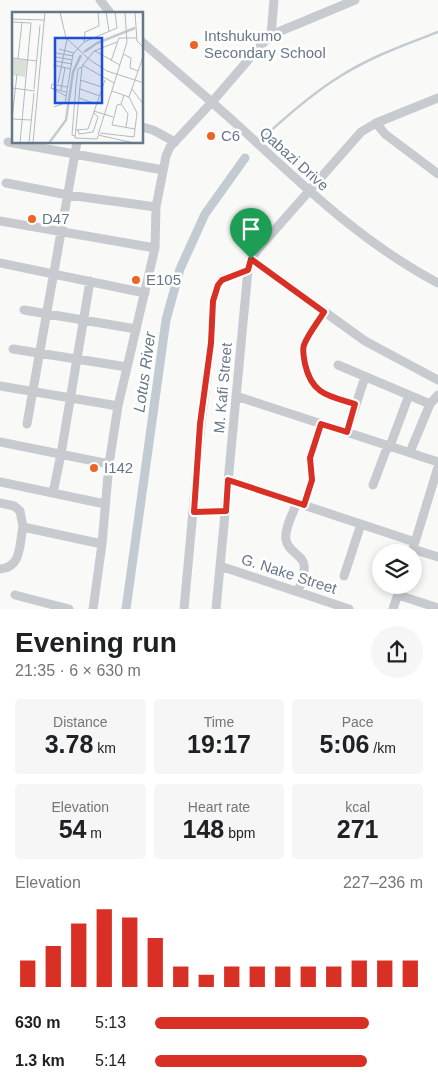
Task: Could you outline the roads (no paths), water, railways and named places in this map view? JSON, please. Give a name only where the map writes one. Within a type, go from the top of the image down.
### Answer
[{"type":"street","points":[[100,0],[108,12]]},
{"type":"street","points":[[272,35],[274,0]]},
{"type":"street","points":[[93,609],[102,544],[108,464],[118,406],[155,248],[156,207],[167,151],[272,35],[355,0]]},
{"type":"street","name":"Qabazi Drive","points":[[144,44],[212,102],[327,207],[374,243],[438,284]]},
{"type":"street","name":"M. Kafi Street","points":[[216,609],[248,270],[251,259],[308,190],[361,132],[376,123],[438,98]]},
{"type":"street","points":[[376,123],[385,134],[438,174]]},
{"type":"street","points":[[144,128],[153,130],[175,142]]},
{"type":"street","points":[[8,142],[12,143]]},
{"type":"street","points":[[19,144],[162,170]]},
{"type":"street","points":[[27,424],[77,144]]},
{"type":"street","points":[[6,183],[68,195],[156,207]]},
{"type":"street","points":[[0,221],[155,248]]},
{"type":"street","points":[[251,259],[366,341],[438,380]]},
{"type":"street","points":[[0,263],[145,293]]},
{"type":"street","points":[[184,609],[194,512],[200,424],[211,343],[213,301],[218,285],[222,280],[248,270]]},
{"type":"street","points":[[53,492],[90,281]]},
{"type":"street","points":[[24,310],[136,329]]},
{"type":"street","points":[[324,312],[304,345],[303,354],[306,366],[316,389],[323,394],[355,404]]},
{"type":"street","points":[[13,349],[127,368]]},
{"type":"street","points":[[338,365],[430,404]]},
{"type":"street","points":[[347,432],[365,377]]},
{"type":"street","points":[[0,386],[118,406]]},
{"type":"street","points":[[410,452],[430,404],[438,395]]},
{"type":"street","points":[[236,396],[438,462]]},
{"type":"street","points":[[373,486],[409,396]]},
{"type":"street","points":[[298,592],[304,564],[303,560],[290,548],[286,538],[312,480],[310,458],[321,424]]},
{"type":"street","points":[[0,442],[108,464]]},
{"type":"street","points":[[414,544],[438,468]]},
{"type":"street","points":[[228,480],[361,524],[404,544]]},
{"type":"street","points":[[0,482],[105,504]]},
{"type":"street","points":[[0,503],[18,508],[23,527],[16,561],[10,567],[0,568]]},
{"type":"street","points":[[194,512],[226,511]]},
{"type":"street","points":[[344,576],[361,524]]},
{"type":"street","points":[[23,527],[102,544]]},
{"type":"street","points":[[422,551],[438,557]]},
{"type":"street","name":"G. Nake Street","points":[[220,566],[349,609]]},
{"type":"street","points":[[393,609],[398,594],[438,608]]},
{"type":"street","points":[[15,595],[69,609]]},
{"type":"waterway","points":[[266,135],[329,83],[363,63],[438,32]]},
{"type":"waterway","name":"Lotus River","points":[[126,609],[166,320],[180,269],[205,214],[245,158]]},
{"type":"place","name":"Intshukumo Secondary School","points":[[194,45]]},
{"type":"place","name":"C6","points":[[211,136]]},
{"type":"place","name":"D47","points":[[32,219]]},
{"type":"place","name":"E105","points":[[136,280]]},
{"type":"place","name":"I142","points":[[94,468]]}]
